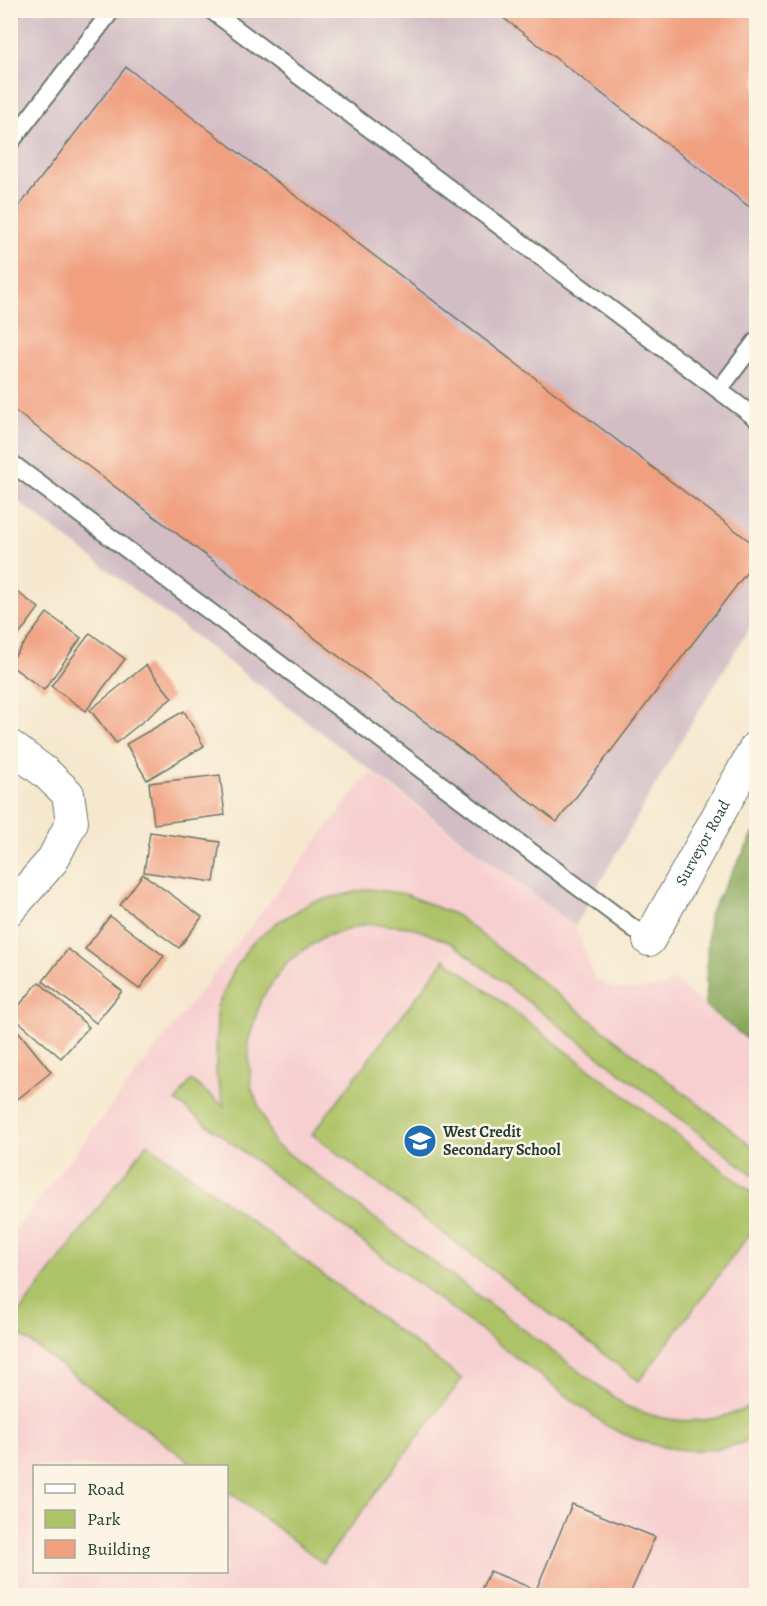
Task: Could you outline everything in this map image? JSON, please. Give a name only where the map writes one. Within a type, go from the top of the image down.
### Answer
[{"type":"street","points":[[10,746],[46,773],[68,794],[72,822],[52,861],[10,909]]},
{"type":"street","name":"Surveyor Road","points":[[649,940],[756,747]]},
{"type":"lane","points":[[10,143],[112,10]]},
{"type":"lane","points":[[211,10],[756,418]]},
{"type":"lane","points":[[719,390],[756,341]]},
{"type":"lane","points":[[10,462],[649,940]]},
{"type":"shaded area","points":[[10,11],[756,11],[756,617],[683,737],[575,926],[11,496]]},
{"type":"shaded area","name":"West Credit Secondary School","points":[[370,772],[575,926],[595,979],[613,988],[637,990],[662,987],[672,980],[756,1046],[756,1595],[11,1595],[10,1237]]},
{"type":"green space","points":[[756,830],[756,1046],[705,1006],[709,914]]},
{"type":"green space","points":[[369,889],[405,894],[456,915],[756,1149],[756,1177],[453,944],[411,927],[367,924],[323,937],[287,962],[261,999],[248,1042],[251,1087],[274,1143],[626,1406],[660,1417],[691,1421],[723,1416],[756,1404],[756,1437],[719,1448],[681,1450],[643,1442],[607,1426],[176,1101],[191,1080],[224,1106],[216,1074],[217,1007],[233,972],[249,946],[276,923],[312,902]]},
{"type":"green space","points":[[445,959],[756,1195],[756,1226],[639,1381],[312,1134]]},
{"type":"green space","points":[[147,1143],[462,1379],[323,1563],[228,1491],[228,1465],[194,1465],[11,1328],[11,1324]]},
{"type":"building","points":[[493,10],[756,10],[756,212]]},
{"type":"building","points":[[126,67],[756,546],[756,560],[557,822],[10,407],[10,218]]},
{"type":"building","points":[[10,587],[39,608],[10,647]]},
{"type":"building","points":[[47,613],[81,638],[44,690],[10,665],[10,662]]},
{"type":"building","points":[[90,633],[125,659],[86,711],[51,686]]},
{"type":"building","points":[[146,665],[172,698],[116,743],[90,710]]},
{"type":"building","points":[[184,711],[204,746],[147,780],[126,744]]},
{"type":"building","points":[[220,775],[225,815],[154,824],[149,783]]},
{"type":"building","points":[[150,832],[220,842],[214,882],[144,872]]},
{"type":"building","points":[[143,874],[202,917],[179,948],[120,905]]},
{"type":"building","points":[[110,916],[164,956],[139,989],[85,949]]},
{"type":"building","points":[[68,949],[122,991],[96,1023],[43,981]]},
{"type":"building","points":[[39,982],[89,1027],[61,1058],[11,1015]]},
{"type":"building","points":[[10,1021],[51,1072],[18,1099],[10,1089]]},
{"type":"building","points":[[572,1504],[655,1537],[629,1596],[478,1596],[490,1571],[536,1590]]},
{"type":"place","name":"West Credit Secondary School","points":[[420,1141]]}]
